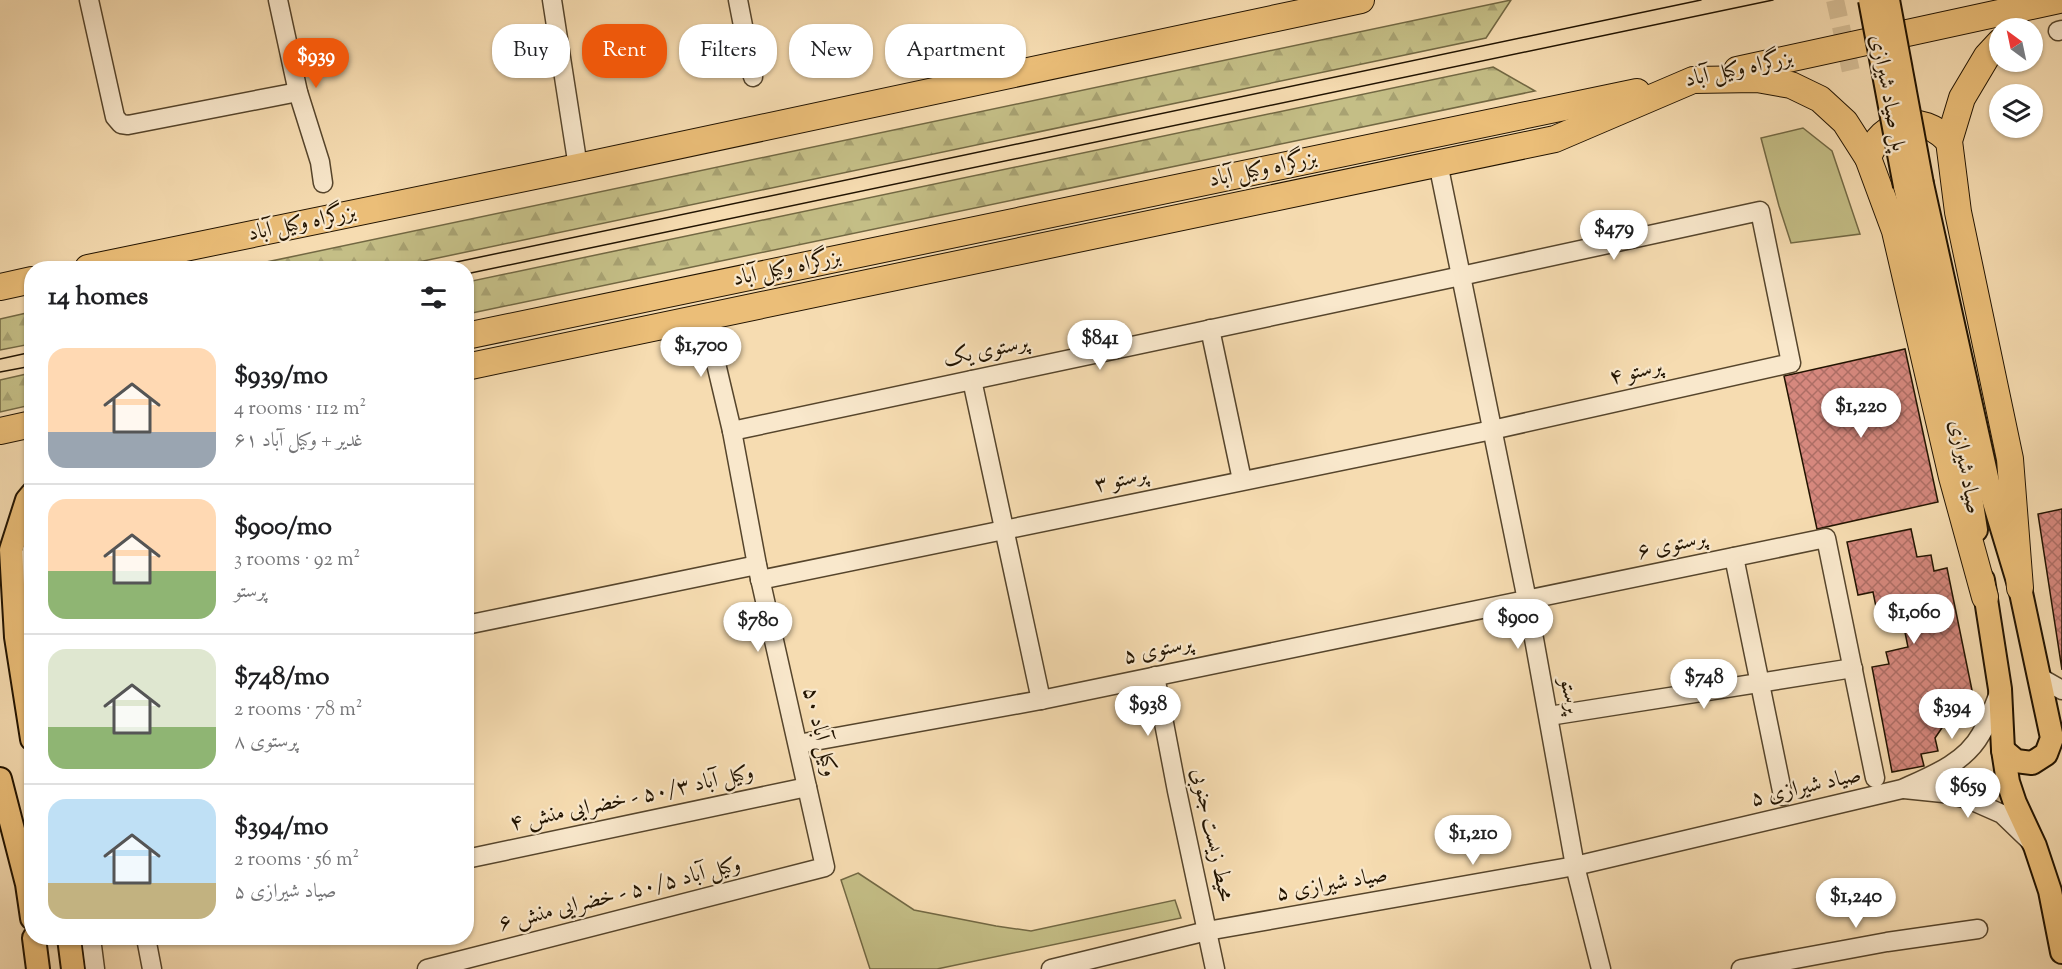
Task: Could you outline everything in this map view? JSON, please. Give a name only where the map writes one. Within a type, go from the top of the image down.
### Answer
[{"type":"highway","name":"بزرگراه وکیل آباد","points":[[122,261],[579,167],[1361,0]]},
{"type":"highway","name":"بزرگراه وکیل آباد","points":[[474,334],[1693,80],[2048,3]]},
{"type":"highway","points":[[2027,18],[2048,3]]},
{"type":"highway","points":[[1989,54],[1962,98],[1949,141],[1958,212],[2010,459],[2020,588]]},
{"type":"highway","points":[[474,365],[1555,138],[1693,80],[1757,79],[1791,85],[1820,99],[1845,122],[1868,158],[1895,231],[1952,477],[1985,597]]},
{"type":"highway","points":[[1868,158],[1879,138],[1898,125],[1920,123],[1941,133],[1949,141]]},
{"type":"highway","points":[[0,287],[24,282]]},
{"type":"highway","points":[[595,309],[655,328]]},
{"type":"highway","points":[[0,431],[24,426]]},
{"type":"main road","name":"پل صیاد شیرازی","points":[[1870,0],[1913,185]]},
{"type":"main road","name":"پل صیاد شیرازی","points":[[1888,0],[1913,185]]},
{"type":"main road","name":"صیاد شیرازی","points":[[1913,185],[1988,482],[2048,688],[2052,738],[2046,754],[2032,763],[2016,761],[2003,750]]},
{"type":"main road","name":"صیاد شیرازی","points":[[1913,185],[1969,484],[2000,689],[2003,750],[2008,782],[2035,846],[2050,891],[2062,952]]},
{"type":"main road","points":[[24,510],[14,544],[16,637],[24,688]]},
{"type":"main road","points":[[2048,688],[2062,731]]},
{"type":"main road","points":[[0,779],[24,872]]},
{"type":"main road","points":[[35,945],[38,969]]},
{"type":"main road","points":[[70,945],[73,969]]},
{"type":"street","points":[[89,0],[115,117],[121,124],[128,125],[298,92]]},
{"type":"street","points":[[278,0],[298,92],[320,162],[323,183]]},
{"type":"street","points":[[552,0],[579,167]]},
{"type":"street","points":[[738,0],[743,24]]},
{"type":"street","name":"پرستو","points":[[1438,163],[1527,600],[1575,866],[1601,969]]},
{"type":"street","name":"پرستوی یک","points":[[732,430],[1760,211],[1791,363]]},
{"type":"street","name":"۵۰ وکیل آباد","points":[[705,317],[732,430],[759,573],[825,867]]},
{"type":"street","points":[[1210,329],[1242,480]]},
{"type":"street","name":"پرستو ۴","points":[[1492,430],[1791,363]]},
{"type":"street","points":[[972,380],[1041,700]]},
{"type":"street","name":"پرستو ۳","points":[[474,624],[1005,530],[1492,430]]},
{"type":"street","name":"پرستوی ۶","points":[[1527,600],[1826,538],[1853,668]]},
{"type":"street","points":[[1734,557],[1783,796]]},
{"type":"street","name":"پرستوی ۵","points":[[798,744],[1041,700],[1527,600]]},
{"type":"street","points":[[1549,716],[1853,668],[1875,778]]},
{"type":"street","name":"محیط زیست جنوبی","points":[[1155,676],[1215,969]]},
{"type":"street","name":"صیاد شیرازی ۵","points":[[1051,969],[1207,932],[1575,866],[1902,789],[1937,774],[1960,758],[1981,735],[2000,689]]},
{"type":"street","name":"وکیل آباد ۵۰/۳ - خضرایی منش ۴","points":[[474,851],[807,786]]},
{"type":"street","name":"صیاد شیرازی ۵","points":[[1902,789],[1960,797],[1994,810],[2002,814],[2035,846]]},
{"type":"street","name":"وکیل آباد ۵۰/۵ - خضرایی منش ۶","points":[[427,969],[825,867]]},
{"type":"street","points":[[1741,969],[1978,928]]},
{"type":"street","points":[[92,945],[95,969]]},
{"type":"street","points":[[147,945],[152,969]]},
{"type":"green space","points":[[1511,0],[1486,38],[423,261],[271,261]]},
{"type":"green space","points":[[1493,67],[1535,91],[474,313],[474,281]]},
{"type":"green space","points":[[1803,128],[1832,151],[1860,234],[1791,243],[1761,138]]},
{"type":"green space","points":[[24,314],[24,345],[0,350],[0,319]]},
{"type":"green space","points":[[24,375],[24,407],[0,412],[0,380]]},
{"type":"green space","points":[[858,873],[914,910],[1031,931],[1175,900],[1181,918],[937,969],[870,969],[841,880]]},
{"type":"building","points":[[1905,349],[1938,502],[1817,529],[1784,376]]},
{"type":"building","points":[[2062,509],[2062,670],[2038,514]]},
{"type":"building","points":[[1911,529],[1917,557],[1931,555],[1934,571],[1947,568],[1974,700],[1959,703],[1935,738],[1938,751],[1921,754],[1924,766],[1892,772],[1872,667],[1889,664],[1886,652],[1908,647],[1899,603],[1876,607],[1873,592],[1858,595],[1847,542]]},
{"type":"tunnel","points":[[1835,0],[1852,76]]},
{"type":"tram line","points":[[461,261],[1701,0]]},
{"type":"tram line","points":[[474,272],[1773,0]]},
{"type":"tram line","points":[[0,359],[24,354]]},
{"type":"tram line","points":[[0,372],[24,368]]}]
